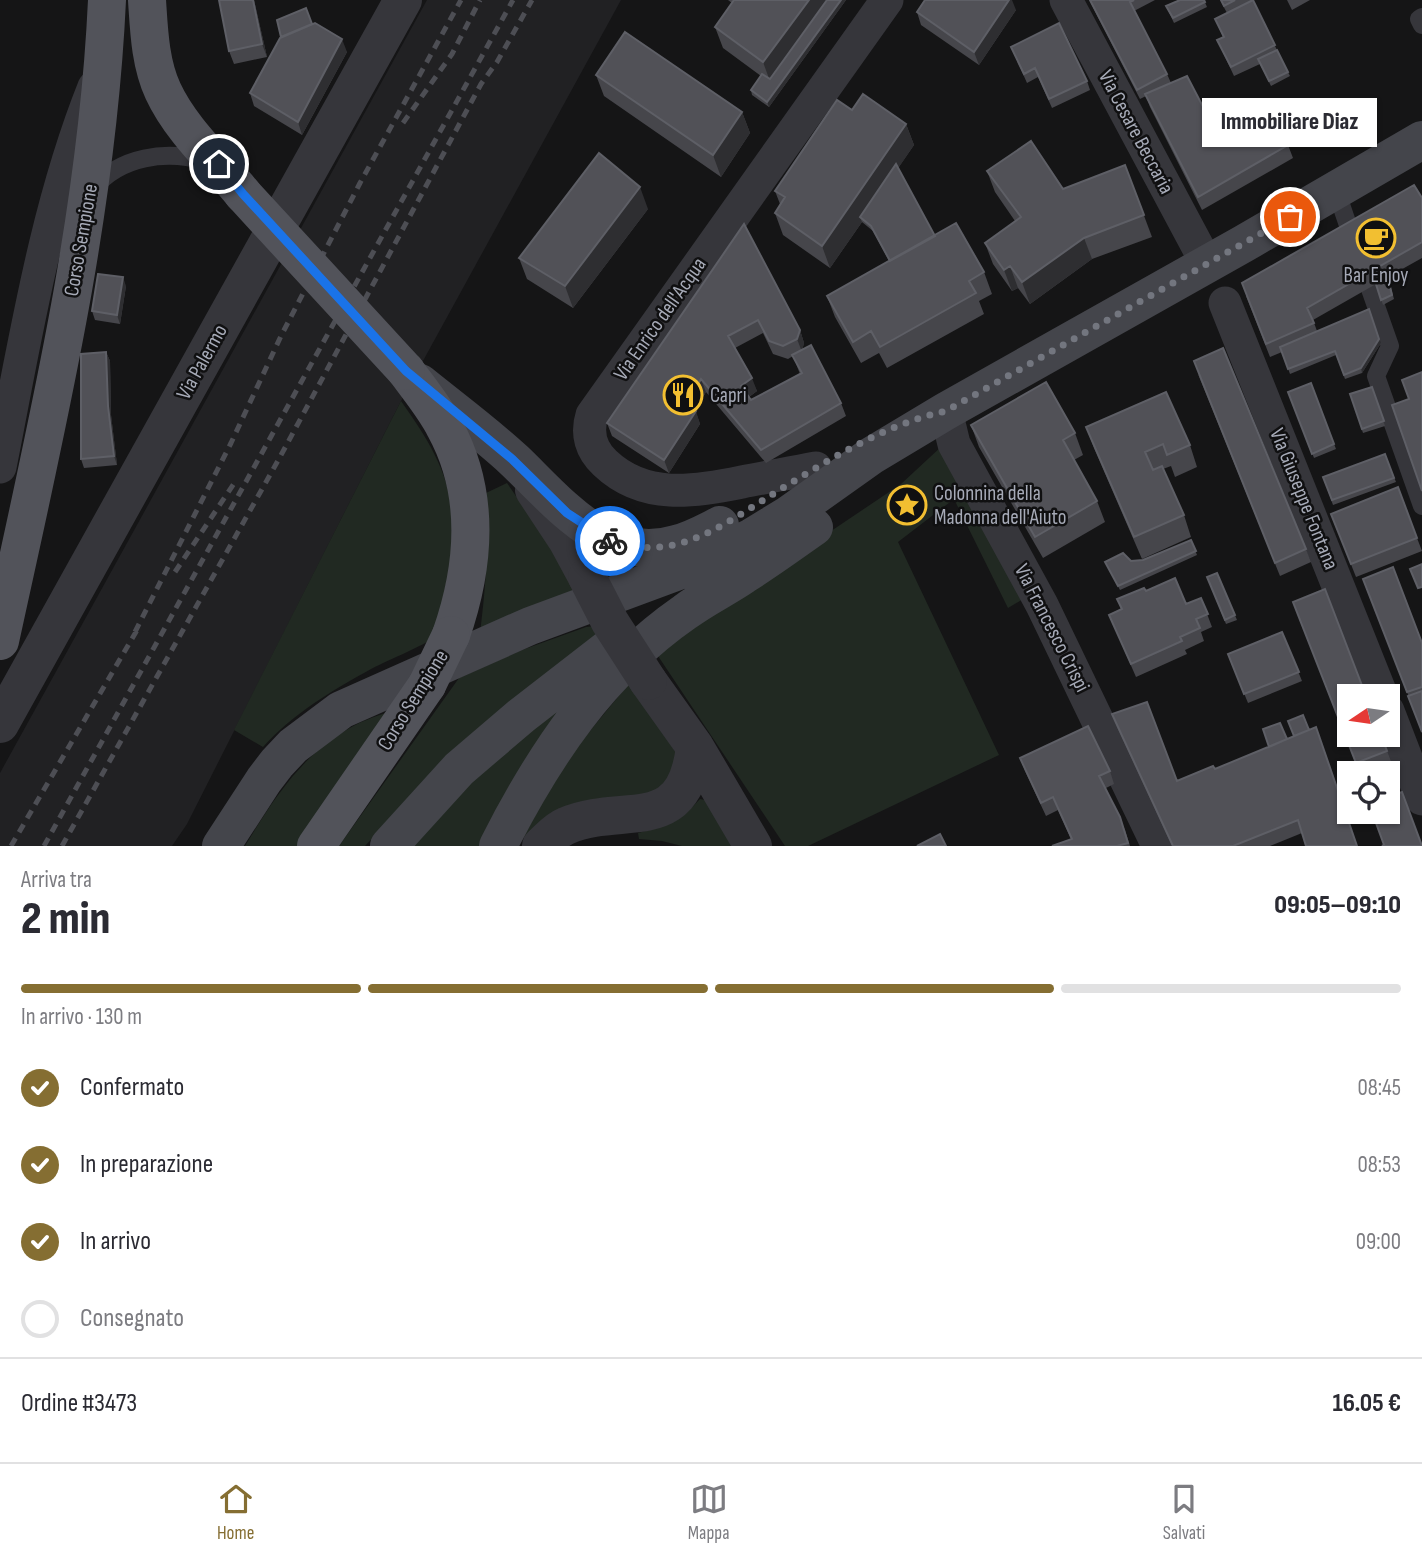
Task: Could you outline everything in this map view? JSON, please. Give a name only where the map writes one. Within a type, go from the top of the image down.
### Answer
[{"type":"main road","name":"Corso Sempione","points":[[2,633],[51,414],[90,192],[104,62],[107,0]]},
{"type":"main road","name":"Corso Sempione","points":[[148,0],[150,43],[162,90],[186,126],[243,194],[406,371],[444,426],[468,489],[471,546],[452,635],[427,685],[316,846]]},
{"type":"main road","points":[[221,846],[277,763],[310,732],[341,710],[520,630],[662,578],[721,553],[788,516],[871,456],[946,411],[1422,140]]},
{"type":"main road","points":[[406,371],[512,459],[567,513],[609,541],[632,548],[675,545],[700,535],[881,433],[920,416],[946,411]]},
{"type":"main road","points":[[498,846],[531,786],[569,726],[599,687],[632,654],[686,611],[747,574],[855,499],[915,450],[946,411]]},
{"type":"main road","points":[[389,846],[459,769],[594,658],[664,607],[855,499]]},
{"type":"street","name":"Via Palermo","points":[[0,724],[403,0]]},
{"type":"street","name":"Via Enrico dell'Acqua","points":[[816,468],[705,489],[665,491],[632,481],[608,466],[595,451],[588,426],[592,415],[887,0]]},
{"type":"street","name":"Via Cesare Beccaria","points":[[1066,0],[1207,264]]},
{"type":"street","points":[[0,467],[14,330],[68,156],[104,62]]},
{"type":"street","name":"Via Giuseppe Fontana","points":[[1225,303],[1377,684]]},
{"type":"street","name":"Via Francesco Crispi","points":[[946,411],[954,444],[1042,605],[1158,846]]},
{"type":"street","points":[[512,459],[561,529],[610,622],[695,747],[753,846]]},
{"type":"street","points":[[1400,742],[1422,799]]},
{"type":"street","points":[[541,846],[555,833],[575,822],[653,811],[671,802],[692,767],[695,747]]},
{"type":"lane","points":[[1422,17],[1419,19],[1422,25]]},
{"type":"lane","points":[[90,192],[114,169],[150,157],[190,156],[219,164]]},
{"type":"lane","points":[[1336,190],[1352,237]]},
{"type":"lane","points":[[1370,289],[1390,346],[1376,376],[1422,506]]},
{"type":"shaded area","points":[[427,0],[621,0],[401,401],[187,824],[172,846],[0,846],[0,773]]},
{"type":"shaded area","points":[[401,401],[433,452],[447,487],[451,506],[452,553],[435,630],[425,643],[371,669],[314,703],[263,747],[234,730]]},
{"type":"shaded area","points":[[942,446],[1025,598],[1008,608],[954,499],[898,542],[999,755],[808,846],[785,846],[654,650],[901,484]]},
{"type":"shaded area","points":[[507,483],[582,592],[480,633],[486,563],[486,493]]},
{"type":"shaded area","points":[[595,626],[596,639],[432,775],[365,846],[339,846],[459,678],[522,650]]},
{"type":"shaded area","points":[[632,680],[676,753],[671,789],[525,840],[524,836],[565,761]]},
{"type":"shaded area","points":[[581,686],[488,846],[407,846],[449,802]]},
{"type":"shaded area","points":[[403,709],[311,846],[245,846],[275,799],[309,759],[350,728]]},
{"type":"shaded area","points":[[700,799],[705,800],[738,846],[682,846],[639,839],[638,833],[672,821]]},
{"type":"building","points":[[219,0],[253,0],[262,44],[229,51]]},
{"type":"building","points":[[734,0],[809,0],[763,62],[715,27]]},
{"type":"building","points":[[827,0],[841,0],[767,102],[751,90],[762,74],[770,79]]},
{"type":"building","points":[[925,0],[1009,0],[974,52],[917,12]]},
{"type":"building","points":[[1090,0],[1134,0],[1130,2],[1167,74],[1137,90]]},
{"type":"building","points":[[1180,0],[1205,2],[1173,18],[1166,6]]},
{"type":"building","points":[[1221,0],[1235,0],[1224,6]]},
{"type":"building","points":[[1253,0],[1275,45],[1231,67],[1217,40],[1224,37],[1215,19]]},
{"type":"building","points":[[306,8],[312,24],[281,37],[277,20]]},
{"type":"building","points":[[315,23],[342,39],[298,122],[250,93],[280,38]]},
{"type":"building","points":[[1059,23],[1087,81],[1049,99],[1035,68],[1024,74],[1011,47]]},
{"type":"building","points":[[625,32],[742,112],[713,155],[596,75]]},
{"type":"building","points":[[1277,50],[1288,72],[1269,81],[1258,59]]},
{"type":"building","points":[[1187,76],[1213,126],[1265,100],[1288,145],[1198,197],[1145,94]]},
{"type":"building","points":[[863,94],[906,124],[822,246],[775,213],[785,197],[775,191],[837,100],[852,110]]},
{"type":"building","points":[[1031,141],[1063,189],[1125,165],[1144,215],[1084,238],[1022,282],[1010,266],[1004,270],[985,243],[1021,217],[987,171]]},
{"type":"building","points":[[599,153],[640,187],[565,286],[519,258]]},
{"type":"building","points":[[896,164],[935,236],[890,261],[871,226],[860,217]]},
{"type":"building","points":[[1414,185],[1422,198],[1422,242],[1307,308],[1314,323],[1266,344],[1242,283]]},
{"type":"building","points":[[956,223],[984,272],[969,281],[976,293],[880,347],[871,331],[853,342],[827,296]]},
{"type":"building","points":[[744,224],[800,330],[797,339],[783,346],[769,341],[758,320],[728,336],[752,378],[741,386],[751,400],[802,373],[792,355],[811,345],[841,403],[761,450],[701,379],[686,404],[696,411],[664,460],[607,423]]},
{"type":"building","points":[[98,274],[123,277],[117,315],[92,311]]},
{"type":"building","points":[[1387,274],[1392,295],[1381,300],[1375,281]]},
{"type":"building","points":[[1369,309],[1379,339],[1361,368],[1344,375],[1335,351],[1288,369],[1280,347]]},
{"type":"building","points":[[1223,348],[1306,549],[1275,563],[1194,361]]},
{"type":"building","points":[[106,352],[108,406],[114,456],[81,459],[81,354]]},
{"type":"building","points":[[1422,372],[1422,491],[1392,405],[1409,399],[1402,380]]},
{"type":"building","points":[[1046,382],[1075,433],[1063,440],[1097,501],[1035,537],[971,425]]},
{"type":"building","points":[[1311,383],[1334,444],[1312,454],[1288,392]]},
{"type":"building","points":[[1372,387],[1384,421],[1362,429],[1350,394]]},
{"type":"building","points":[[1166,392],[1190,445],[1167,455],[1163,444],[1145,452],[1153,470],[1162,466],[1184,515],[1134,537],[1086,427]]},
{"type":"building","points":[[1385,454],[1394,478],[1332,500],[1323,477]]},
{"type":"building","points":[[1398,487],[1417,538],[1351,564],[1331,514]]},
{"type":"building","points":[[1191,540],[1196,551],[1118,586],[1105,562],[1123,553],[1131,561],[1143,560]]},
{"type":"building","points":[[1422,564],[1422,587],[1418,588],[1410,569]]},
{"type":"building","points":[[1393,567],[1422,643],[1422,687],[1407,692],[1363,579]]},
{"type":"building","points":[[1217,573],[1235,615],[1225,620],[1207,577]]},
{"type":"building","points":[[1175,578],[1186,604],[1201,598],[1208,614],[1196,619],[1200,628],[1180,637],[1182,641],[1131,664],[1109,615],[1122,609],[1117,599],[1144,588],[1146,591]]},
{"type":"building","points":[[1325,589],[1361,684],[1337,684],[1337,714],[1293,602]]},
{"type":"building","points":[[1282,632],[1299,672],[1244,694],[1228,654]]},
{"type":"building","points":[[1422,691],[1422,732],[1408,696]]},
{"type":"building","points":[[1147,702],[1177,781],[1213,766],[1215,769],[1316,727],[1337,788],[1337,824],[1349,824],[1357,846],[1306,846],[1298,820],[1233,846],[1173,846],[1112,714]]},
{"type":"building","points":[[1303,715],[1309,730],[1294,736],[1288,721]]},
{"type":"building","points":[[1280,723],[1287,739],[1269,747],[1263,729]]},
{"type":"building","points":[[1088,726],[1110,771],[1099,776],[1120,817],[1128,843],[1117,846],[1052,846],[1072,839],[1053,797],[1041,803],[1020,758]]},
{"type":"building","points":[[1350,747],[1386,747],[1387,751],[1355,761]]},
{"type":"building","points":[[1402,792],[1422,846],[1382,846],[1384,845],[1376,824],[1400,824]]},
{"type":"building","points":[[940,834],[946,846],[917,846]]},
{"type":"railway","points":[[135,632],[231,443],[281,336],[360,183],[461,0]]},
{"type":"railway","points":[[403,123],[452,54],[480,0]]},
{"type":"railway","points":[[44,846],[513,0]]},
{"type":"railway","points":[[62,846],[280,457],[481,84],[497,62],[532,0]]},
{"type":"railway","points":[[175,572],[235,482]]},
{"type":"railway","points":[[11,846],[140,625]]},
{"type":"way so far","points":[[610,541],[632,548],[652,548],[675,545],[714,529],[881,433],[920,416],[946,411],[1290,217]]},
{"type":"place","name":"Immobiliare Diaz","points":[[1290,217]]},
{"type":"place","name":"Bar Enjoy","points":[[1376,238]]},
{"type":"place","name":"Capri","points":[[683,395]]},
{"type":"place","name":"Colonnina della Madonna dell'Aiuto","points":[[907,505]]},
{"type":"route","points":[[219,164],[243,194],[406,371],[512,459],[567,513],[610,541]]}]
